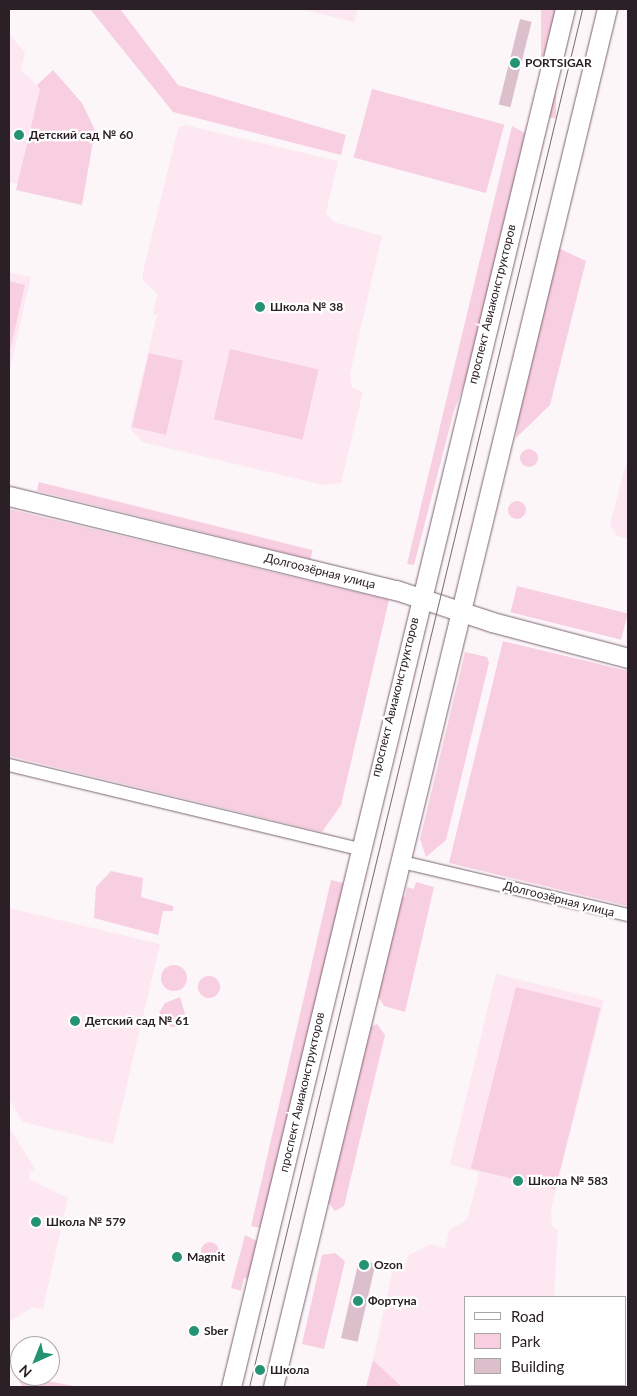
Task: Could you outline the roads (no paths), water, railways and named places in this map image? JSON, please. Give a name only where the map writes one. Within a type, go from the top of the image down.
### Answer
[{"type":"street","name":"проспект Авиаконструкторов","points":[[231,1387],[359,849],[565,9]]},
{"type":"street","points":[[274,1387],[607,9]]},
{"type":"street","name":"Долгоозёрная улица","points":[[9,496],[420,598],[461,612],[628,658]]},
{"type":"street","points":[[9,765],[359,849]]},
{"type":"street","name":"Долгоозёрная улица","points":[[402,862],[628,916]]},
{"type":"tram line","points":[[249,1387],[582,9]]},
{"type":"place","name":"PORTSIGAR","points":[[515,63]]},
{"type":"place","name":"Детский сад № 60","points":[[19,135]]},
{"type":"place","name":"Школа № 38","points":[[260,307]]},
{"type":"place","name":"Детский сад № 61","points":[[75,1021]]},
{"type":"place","name":"Школа № 583","points":[[518,1181]]},
{"type":"place","name":"Школа № 579","points":[[36,1222]]},
{"type":"place","name":"Magnit","points":[[177,1257]]},
{"type":"place","name":"Ozon","points":[[364,1265]]},
{"type":"place","name":"Фортуна","points":[[358,1301]]},
{"type":"place","name":"Sber","points":[[194,1331]]},
{"type":"place","name":"Школа","points":[[260,1370]]}]
